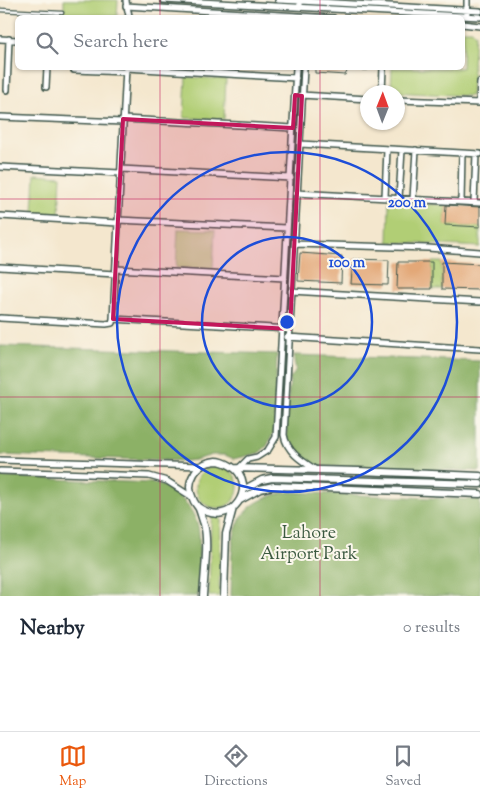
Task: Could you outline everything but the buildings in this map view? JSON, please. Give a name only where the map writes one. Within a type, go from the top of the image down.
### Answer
[{"type":"street","points":[[129,15],[134,0]]},
{"type":"street","points":[[163,0],[307,8],[386,15],[480,11]]},
{"type":"street","points":[[278,0],[467,13],[480,17]]},
{"type":"street","points":[[467,0],[467,13]]},
{"type":"street","points":[[299,15],[300,1]]},
{"type":"street","points":[[126,3],[133,6],[269,15]]},
{"type":"street","points":[[126,3],[129,15]]},
{"type":"street","points":[[307,8],[307,15]]},
{"type":"street","points":[[465,24],[480,26]]},
{"type":"street","points":[[0,39],[15,40]]},
{"type":"street","points":[[7,90],[9,39]]},
{"type":"street","points":[[46,87],[47,70]]},
{"type":"street","points":[[0,318],[112,323],[126,70]]},
{"type":"street","points":[[145,70],[296,78]]},
{"type":"street","points":[[237,468],[248,459],[257,457],[268,450],[276,436],[296,70]]},
{"type":"street","points":[[304,70],[291,291],[285,440],[291,451],[316,470]]},
{"type":"street","points":[[382,85],[383,70]]},
{"type":"street","points":[[405,100],[479,103],[480,82]]},
{"type":"street","points":[[295,95],[360,99]]},
{"type":"street","points":[[0,117],[293,128]]},
{"type":"street","points":[[290,192],[477,203],[478,154],[300,144]]},
{"type":"street","points":[[385,198],[387,149]]},
{"type":"street","points":[[399,198],[402,150]]},
{"type":"street","points":[[414,199],[416,150]]},
{"type":"street","points":[[460,202],[462,153]]},
{"type":"street","points":[[0,167],[291,178]]},
{"type":"street","points":[[0,216],[287,228]]},
{"type":"street","points":[[295,244],[428,248],[480,252]]},
{"type":"street","points":[[0,267],[285,278]]},
{"type":"street","points":[[291,291],[480,302]]},
{"type":"street","points":[[113,320],[290,329]]},
{"type":"street","points":[[282,337],[480,348]]},
{"type":"street","points":[[0,460],[202,466]]},
{"type":"street","points":[[204,596],[205,528],[198,507],[192,497],[190,486],[193,474],[202,466],[215,461],[237,468],[480,476]]},
{"type":"street","points":[[237,468],[242,480],[243,490],[239,501]]},
{"type":"street","points":[[0,471],[149,476],[167,481],[192,497]]},
{"type":"street","points":[[243,490],[262,480],[272,478],[480,484]]},
{"type":"street","points":[[198,507],[211,513],[219,514],[226,512],[239,501],[260,489],[271,486],[480,494]]},
{"type":"street","points":[[224,596],[226,534],[233,508]]},
{"type":"lane","points":[[0,10],[62,13]]},
{"type":"highlighted area","points":[[295,95],[302,96],[290,329],[113,319],[123,119],[293,128]]},
{"type":"green space","points":[[64,0],[118,0],[117,15],[64,15]]},
{"type":"green space","points":[[465,30],[472,30],[475,34],[471,96],[405,93],[405,85],[391,85],[392,70],[465,70]]},
{"type":"green space","points":[[186,77],[226,79],[224,119],[184,118]]},
{"type":"green space","points":[[35,174],[61,176],[59,215],[33,213]]},
{"type":"green space","points":[[389,202],[446,205],[445,225],[480,227],[480,247],[388,242]]},
{"type":"green space","points":[[178,229],[215,230],[213,269],[176,268]]},
{"type":"green space","points":[[432,262],[442,262],[442,289],[432,289]]},
{"type":"green space","points":[[0,346],[277,354],[274,432],[267,446],[259,453],[234,459],[225,455],[212,455],[186,461],[0,455]]},
{"type":"green space","points":[[294,355],[480,361],[480,471],[314,466],[293,448],[288,442],[287,437],[290,378],[295,372]]},
{"type":"green space","points":[[213,466],[221,466],[232,472],[238,487],[232,502],[221,508],[213,508],[202,502],[196,491],[196,483],[202,472]]},
{"type":"green space","points":[[0,477],[153,483],[168,488],[187,504],[198,526],[198,596],[0,596]]},
{"type":"green space","name":"Lahore Airport Park","points":[[288,492],[480,500],[480,596],[231,596],[233,543],[236,529],[242,516],[252,506],[267,497]]},
{"type":"green space","points":[[212,517],[219,517],[221,520],[219,596],[209,596]]}]
